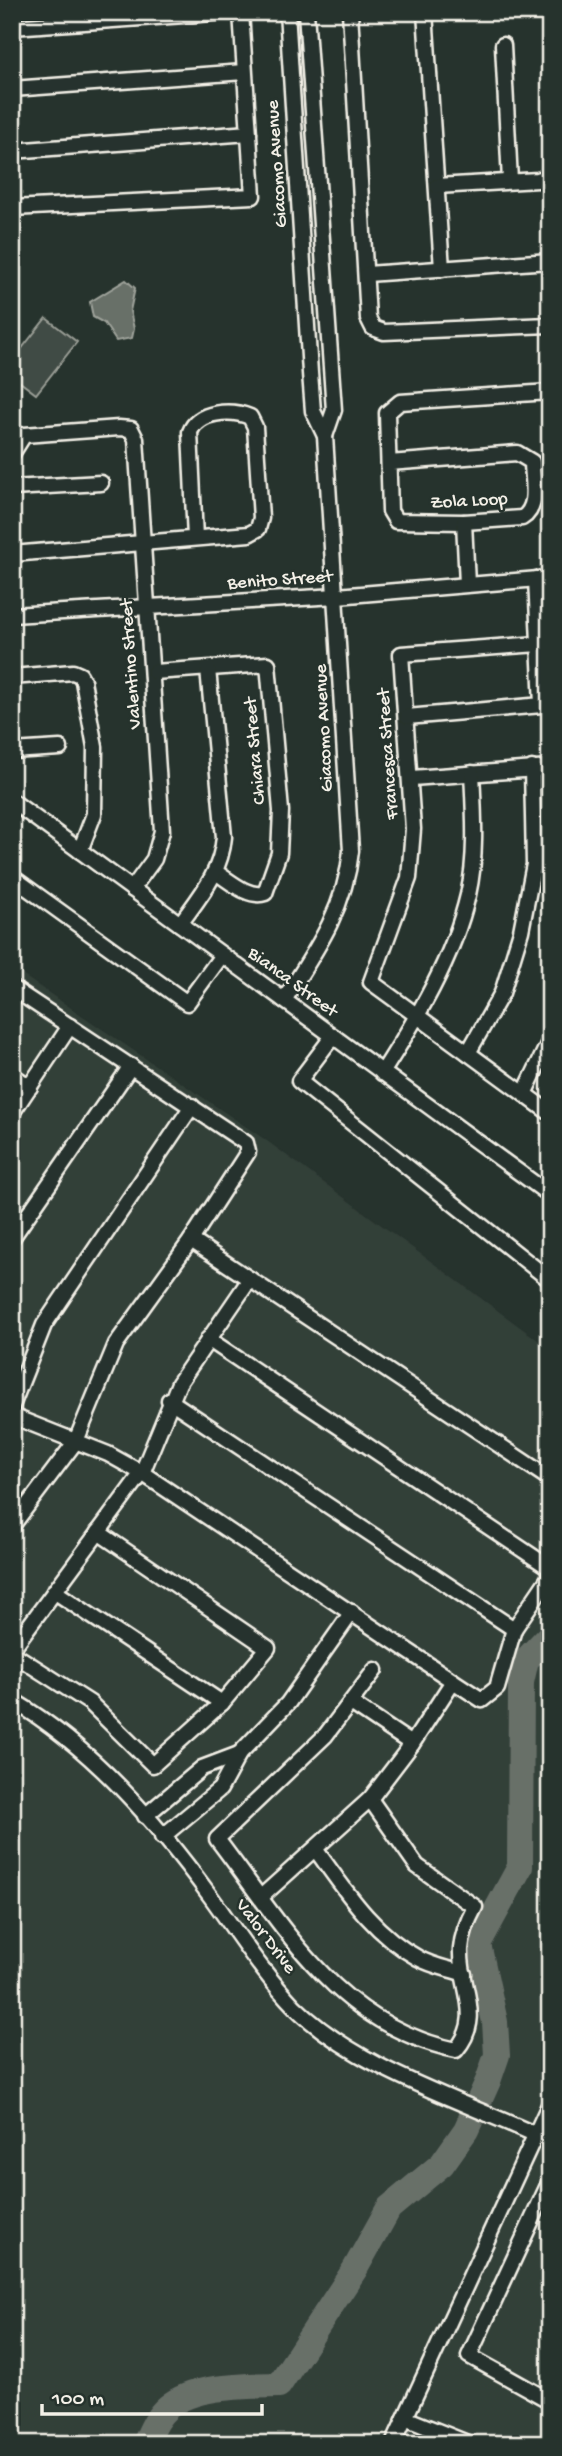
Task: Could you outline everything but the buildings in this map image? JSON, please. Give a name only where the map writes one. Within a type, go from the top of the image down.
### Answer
[{"type":"street","points":[[12,27],[52,18],[228,12]]},
{"type":"street","points":[[12,208],[253,196],[241,12]]},
{"type":"street","name":"Giacomo Avenue","points":[[284,1000],[331,927],[349,877],[351,851],[325,436],[313,411],[288,12]]},
{"type":"street","name":"Giacomo Avenue","points":[[306,12],[334,410],[325,436]]},
{"type":"street","points":[[350,12],[368,318],[373,328],[384,332],[550,325]]},
{"type":"street","points":[[425,12],[442,269]]},
{"type":"street","points":[[503,45],[510,181]]},
{"type":"street","points":[[12,89],[244,72]]},
{"type":"street","points":[[12,151],[249,133]]},
{"type":"street","points":[[437,186],[550,176]]},
{"type":"street","points":[[367,274],[550,261]]},
{"type":"street","points":[[310,373],[331,372]]},
{"type":"street","name":"Zola Loop","points":[[389,463],[517,453],[526,456],[532,462],[533,505],[529,513],[522,518],[464,522],[396,521],[390,511],[387,413],[393,405],[400,402],[550,392]]},
{"type":"street","points":[[12,554],[250,534],[258,529],[261,518],[255,426],[250,417],[241,413],[202,416],[194,422],[190,432],[195,538]]},
{"type":"street","name":"Valentino Street","points":[[12,454],[24,435],[131,429],[136,439],[142,544],[154,672],[162,831],[154,859],[132,889]]},
{"type":"street","points":[[12,488],[100,483]]},
{"type":"street","points":[[464,522],[467,584]]},
{"type":"street","points":[[407,717],[542,705],[540,644],[543,579]]},
{"type":"street","name":"Benito Street","points":[[12,615],[148,609],[543,579]]},
{"type":"street","name":"Francesca Street","points":[[418,1017],[371,982],[409,878],[413,829],[412,778],[401,654],[540,644]]},
{"type":"street","name":"Chiara Street","points":[[154,672],[268,663],[281,811],[279,853],[265,893],[252,895],[217,873]]},
{"type":"street","points":[[180,924],[217,873],[224,837],[208,668]]},
{"type":"street","points":[[12,677],[73,672],[80,675],[83,681],[95,747],[94,814],[80,851]]},
{"type":"street","points":[[12,751],[60,748]]},
{"type":"street","points":[[468,1054],[502,993],[521,932],[534,864],[531,768]]},
{"type":"street","points":[[412,778],[550,768]]},
{"type":"street","points":[[382,1073],[418,1017],[448,953],[468,895],[475,835],[472,773]]},
{"type":"street","name":"Bianca Street","points":[[12,801],[550,1195]]},
{"type":"street","points":[[12,877],[187,1003],[222,955]]},
{"type":"street","points":[[12,988],[246,1143],[248,1153],[191,1240],[116,1344],[76,1441],[12,1526]]},
{"type":"street","points":[[418,1017],[550,1113]]},
{"type":"street","points":[[12,1113],[70,1026]]},
{"type":"street","points":[[333,1036],[299,1082],[550,1280]]},
{"type":"street","points":[[524,1094],[550,1040]]},
{"type":"street","points":[[12,1238],[131,1066]]},
{"type":"street","points":[[12,1075],[30,1087]]},
{"type":"street","points":[[12,1406],[50,1315],[192,1106]]},
{"type":"street","points":[[191,1240],[550,1479]]},
{"type":"street","points":[[98,1532],[268,1648],[222,1703],[153,1765],[90,1703],[12,1651],[54,1591],[98,1532],[142,1473],[169,1400],[250,1279]]},
{"type":"street","points":[[208,1339],[550,1568]]},
{"type":"street","points":[[169,1400],[514,1629]]},
{"type":"street","points":[[12,1416],[76,1441],[142,1473],[482,1700],[497,1688],[514,1629],[550,1576]]},
{"type":"street","points":[[54,1591],[222,1703]]},
{"type":"street","points":[[162,1837],[220,1788],[239,1754],[288,1703],[352,1612]]},
{"type":"street","points":[[370,1799],[417,1866],[475,1907],[467,1923],[461,1950],[471,2013],[467,2036],[456,2050],[434,2045],[366,2012],[334,1988],[305,1958],[217,1839],[301,1761],[351,1703],[375,1670]]},
{"type":"street","points":[[261,1897],[370,1799],[412,1744],[453,1681]]},
{"type":"street","name":"Valor Drive","points":[[12,1700],[62,1733],[99,1764],[145,1815],[276,1986],[303,2013],[349,2048],[534,2134]]},
{"type":"street","points":[[351,1703],[412,1744]]},
{"type":"street","points":[[145,1815],[202,1769],[239,1754]]},
{"type":"street","points":[[316,1850],[371,1923],[395,1944],[420,1960],[464,1974]]},
{"type":"street","points":[[393,2444],[550,2103]]},
{"type":"street","points":[[550,2181],[469,2356],[550,2400]]},
{"type":"street","points":[[405,2418],[470,2444]]},
{"type":"shaded area","points":[[126,280],[135,288],[130,311],[134,329],[132,338],[116,341],[104,323],[93,317],[90,302]]},
{"type":"shaded area","points":[[46,318],[77,342],[36,394],[12,376],[12,361]]},
{"type":"shaded area","points":[[12,968],[267,1141],[550,1349],[550,2444],[12,2444]]},
{"type":"waterway","points":[[145,2444],[160,2415],[168,2407],[192,2394],[221,2388],[279,2385],[355,2269],[389,2208],[442,2164],[466,2130],[497,2055],[495,2022],[478,1944],[520,1867],[521,1682],[526,1660],[550,1635]]}]
